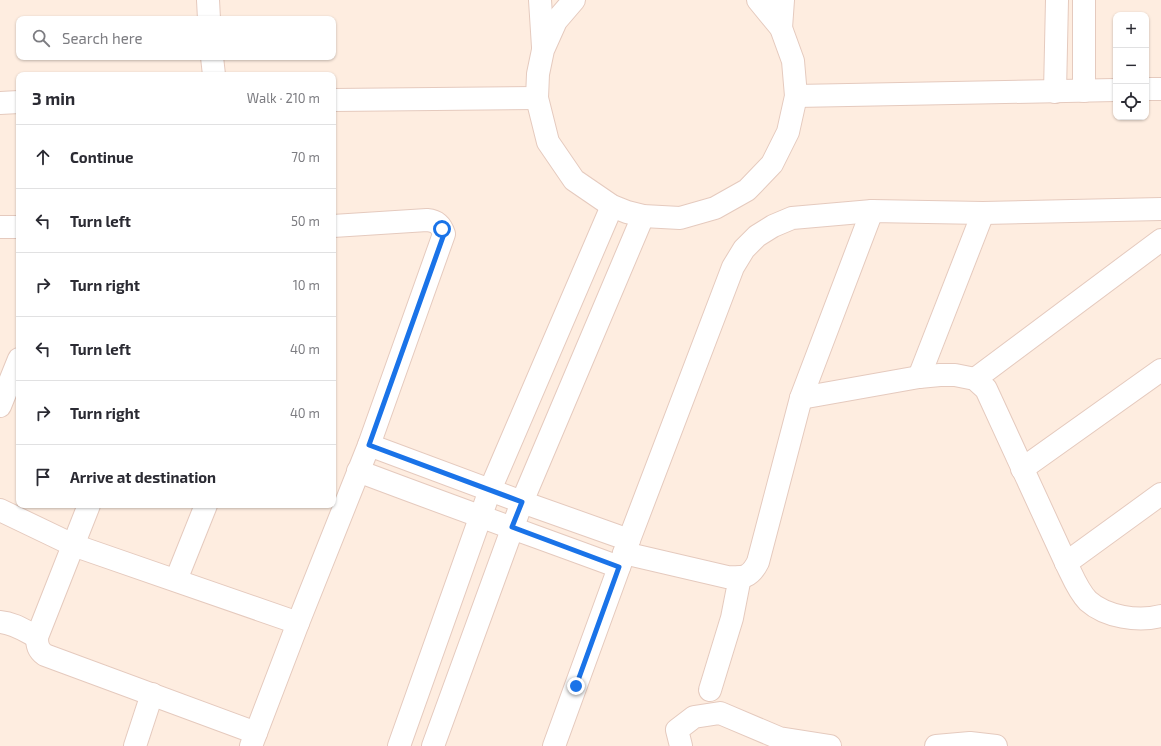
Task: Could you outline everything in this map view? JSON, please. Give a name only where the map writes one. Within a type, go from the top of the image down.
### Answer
[{"type":"street","points":[[208,0],[210,16]]},
{"type":"street","points":[[540,0],[543,50]]},
{"type":"street","points":[[574,0],[556,21],[543,50],[538,74],[537,98],[548,142],[574,180],[612,206],[627,212],[644,216],[680,218],[715,208],[746,190],[772,164],[788,132],[796,96],[793,61],[781,28],[758,0]]},
{"type":"street","points":[[781,28],[783,0]]},
{"type":"street","points":[[1055,92],[1057,0]]},
{"type":"street","points":[[1084,0],[1084,91]]},
{"type":"street","points":[[212,60],[214,72]]},
{"type":"street","points":[[1149,90],[1161,89]]},
{"type":"street","points":[[796,96],[1113,90]]},
{"type":"street","points":[[336,100],[537,98]]},
{"type":"street","points":[[0,103],[16,102]]},
{"type":"street","points":[[399,746],[490,490],[612,206]]},
{"type":"street","points":[[554,746],[624,553],[733,267],[744,249],[757,236],[773,226],[792,218],[872,211],[984,213],[1161,210]]},
{"type":"street","points":[[358,471],[480,517],[512,527],[727,577],[740,577],[748,575],[754,570],[758,562],[801,398],[872,211]]},
{"type":"street","points":[[919,377],[984,213]]},
{"type":"street","points":[[433,746],[512,527],[644,216]]},
{"type":"street","points":[[88,508],[37,637],[39,648],[45,655],[152,694],[254,740],[298,623],[369,445],[444,234],[440,225],[434,221],[427,220],[336,226]]},
{"type":"street","points":[[0,227],[16,227]]},
{"type":"street","points":[[975,379],[1161,240]]},
{"type":"street","points":[[0,406],[16,366]]},
{"type":"street","points":[[1022,469],[1161,370]]},
{"type":"street","points":[[801,398],[919,377],[956,375],[975,379],[986,389],[1066,563],[1082,594],[1087,600],[1098,608],[1114,615],[1134,619],[1161,616]]},
{"type":"street","points":[[369,445],[522,502],[624,553]]},
{"type":"street","points":[[1066,563],[1161,494]]},
{"type":"street","points":[[176,580],[205,508]]},
{"type":"street","points":[[0,510],[74,545],[298,623]]},
{"type":"street","points":[[710,690],[732,618],[740,577]]},
{"type":"street","points":[[0,622],[15,625],[37,637]]},
{"type":"street","points":[[135,746],[152,694]]},
{"type":"street","points":[[681,746],[677,730],[694,717],[720,713],[779,738],[830,746]]},
{"type":"street","points":[[936,746],[970,743],[996,746]]},
{"type":"route","points":[[442,229],[444,234],[369,445],[522,502],[512,527],[619,567],[576,686]]}]
